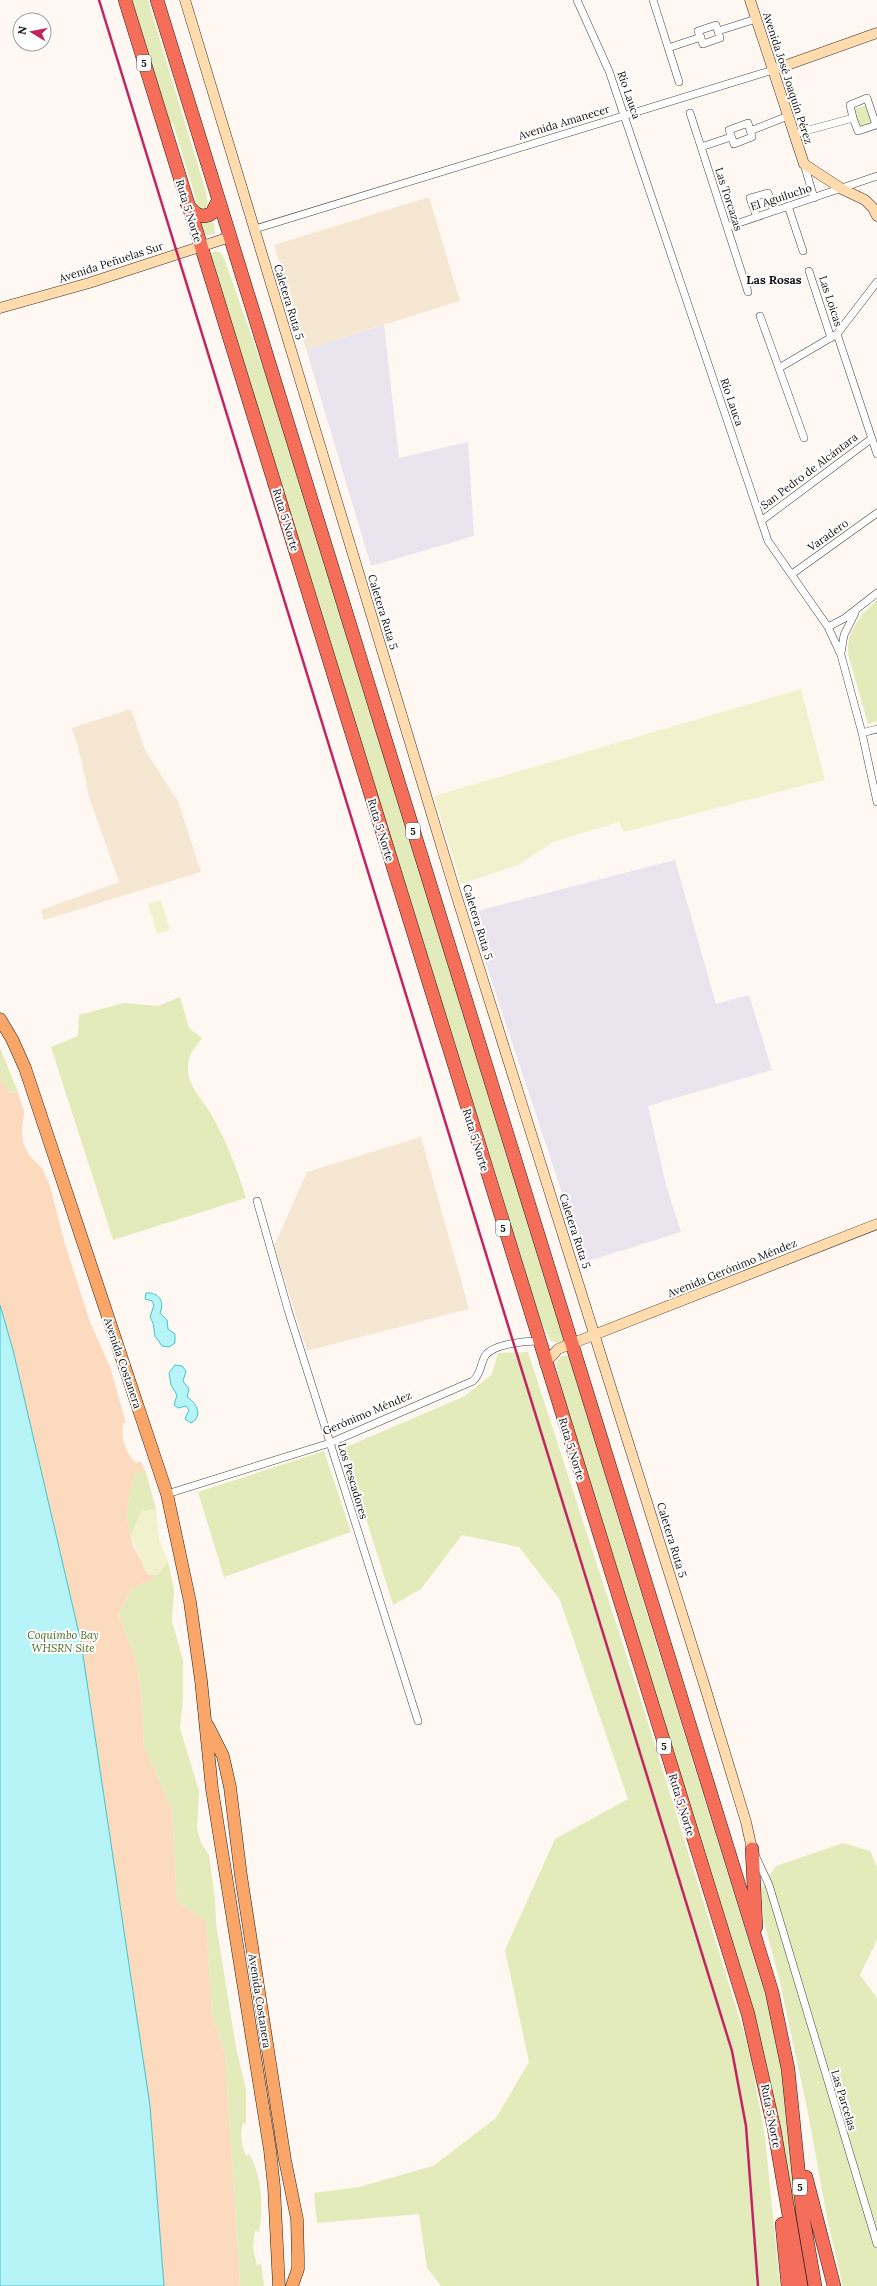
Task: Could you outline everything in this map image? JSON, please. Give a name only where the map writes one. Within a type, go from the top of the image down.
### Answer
[{"type":"highway","name":"Ruta 5 Norte","points":[[125,0],[545,1364],[746,2007],[763,2073],[774,2128],[801,2286]]},
{"type":"highway","name":"Ruta 5 Norte","points":[[156,0],[763,1964],[783,2035],[791,2086],[803,2216],[815,2286]]},
{"type":"highway","points":[[187,204],[194,212],[203,216],[212,213],[218,201]]},
{"type":"highway","points":[[752,1849],[755,1913],[763,1964]]},
{"type":"highway","points":[[791,2086],[812,2206],[834,2286]]},
{"type":"highway","points":[[774,2128],[788,2286]]},
{"type":"main road","name":"Avenida Costanera","points":[[0,1019],[12,1039],[26,1068],[167,1494],[190,1602],[205,1719],[212,1789],[270,2150],[277,2244],[278,2286]]},
{"type":"main road","name":"Avenida Costanera","points":[[205,1719],[223,1756],[230,1787],[241,1876],[286,2167],[297,2219],[299,2245],[298,2269],[292,2286]]},
{"type":"main road","points":[[212,1789],[214,1784],[220,1781],[227,1783],[230,1787]]},
{"type":"main road","points":[[277,2244],[281,2252],[287,2255],[296,2251],[299,2245]]},
{"type":"street","name":"Caletera Ruta 5","points":[[185,0],[455,891],[707,1694],[746,1822],[752,1849]]},
{"type":"street","name":"Río Lauca","points":[[577,0],[609,71],[768,541],[828,627],[841,655],[862,732],[877,802]]},
{"type":"street","points":[[653,0],[679,82]]},
{"type":"street","name":"Avenida José Joaquín Pérez","points":[[750,0],[814,198]]},
{"type":"street","points":[[668,48],[700,37],[703,44],[720,38],[718,31],[756,19]]},
{"type":"street","name":"Avenida Amanecer","points":[[255,229],[773,70],[877,33]]},
{"type":"street","points":[[867,98],[876,125],[858,131],[853,118],[850,105],[867,98]]},
{"type":"street","name":"Las Torcazas","points":[[690,113],[748,292]]},
{"type":"street","points":[[750,131],[788,116]]},
{"type":"street","points":[[794,134],[853,118]]},
{"type":"street","points":[[748,124],[752,137],[734,144],[731,137],[729,130],[748,124]]},
{"type":"street","points":[[701,147],[731,137]]},
{"type":"street","points":[[804,164],[842,189],[865,200],[873,208],[877,216]]},
{"type":"street","name":"El Aguilucho","points":[[727,227],[877,176]]},
{"type":"street","points":[[757,217],[750,198],[768,193],[774,211]]},
{"type":"street","points":[[788,206],[803,251]]},
{"type":"street","name":"Avenida Peñuelas Sur","points":[[0,308],[90,283],[230,237]]},
{"type":"street","name":"Las Loicas","points":[[809,270],[877,454]]},
{"type":"street","points":[[779,368],[834,336],[877,282]]},
{"type":"street","points":[[760,316],[804,438]]},
{"type":"street","name":"San Pedro de Alcántara","points":[[761,522],[871,439]]},
{"type":"street","name":"Varadero","points":[[792,574],[877,513]]},
{"type":"street","points":[[828,627],[845,618],[877,592]]},
{"type":"street","points":[[841,655],[847,626],[862,605]]},
{"type":"street","points":[[862,732],[877,729]]},
{"type":"street","name":"Los Pescadores","points":[[257,1201],[288,1310],[418,1721]]},
{"type":"street","name":"Avenida Gerónimo Méndez","points":[[595,1335],[877,1224]]},
{"type":"street","points":[[545,1364],[558,1349],[595,1335]]},
{"type":"street","name":"Gerónimo Méndez","points":[[167,1494],[330,1443],[473,1381],[481,1370],[485,1357],[492,1350],[526,1341],[538,1341],[558,1349]]},
{"type":"street","name":"Las Parcelas","points":[[752,1849],[768,1885],[877,2244]]},
{"type":"shaded area","points":[[429,197],[460,301],[306,349],[274,245]]},
{"type":"shaded area","points":[[384,325],[399,458],[468,442],[474,536],[371,566],[306,349]]},
{"type":"shaded area","points":[[131,709],[145,750],[178,801],[201,872],[44,920],[41,910],[119,882],[89,797],[81,758],[72,728]]},
{"type":"shaded area","points":[[675,860],[716,1004],[749,995],[772,1070],[648,1106],[666,1185],[681,1232],[585,1262],[469,913]]},
{"type":"shaded area","points":[[421,1137],[469,1309],[307,1351],[274,1246],[307,1172]]},
{"type":"green space","points":[[131,0],[148,0],[206,192],[208,206],[203,210],[195,203],[196,200],[173,123],[170,123]]},
{"type":"green space","points":[[867,105],[872,121],[870,124],[862,128],[859,126],[854,109]]},
{"type":"green space","points":[[213,218],[215,233],[207,236],[204,234],[199,219]]},
{"type":"green space","points":[[215,251],[220,252],[224,258],[278,411],[565,1341],[558,1343],[551,1341],[542,1324],[210,254]]},
{"type":"green space","points":[[877,600],[877,721],[868,724],[848,654],[848,646],[849,638],[856,624]]},
{"type":"green space","points":[[801,689],[825,780],[624,832],[619,822],[553,842],[518,865],[461,884],[434,796]]},
{"type":"green space","points":[[161,900],[170,930],[157,934],[148,903]]},
{"type":"green space","points":[[180,997],[189,1028],[202,1038],[192,1051],[189,1058],[188,1074],[190,1081],[209,1110],[227,1146],[246,1198],[113,1240],[51,1047],[78,1036],[79,1015],[124,1003],[158,1006]]},
{"type":"green space","points":[[0,1048],[18,1092],[10,1093],[7,1089],[0,1121]]},
{"type":"green space","points":[[528,1352],[641,1700],[750,2052],[765,2137],[780,2286],[441,2286],[427,2268],[419,2214],[317,2223],[314,2193],[359,2187],[433,2166],[496,2118],[529,2062],[505,1950],[555,1839],[628,1799],[560,1600],[519,1547],[462,1535],[421,1589],[393,1605],[344,1448],[465,1396],[492,1374],[498,1353]]},
{"type":"green space","points":[[565,1355],[569,1356],[571,1361],[627,1549],[770,2010],[785,2088],[802,2251],[799,2246],[771,2085],[760,2035],[560,1384],[556,1363],[560,1357]]},
{"type":"green space","points":[[324,1451],[351,1532],[224,1577],[198,1492]]},
{"type":"green space","points":[[135,1472],[146,1472],[156,1509],[141,1512],[131,1536],[126,1514]]},
{"type":"green space","points":[[156,1509],[159,1539],[168,1561],[158,1575],[149,1575],[145,1571],[131,1536],[141,1512]]},
{"type":"green space","points":[[168,1561],[174,1589],[172,1621],[183,1660],[183,1699],[180,1728],[199,1791],[197,1829],[201,1843],[209,1855],[215,1900],[216,1923],[236,2047],[246,2089],[246,2124],[243,2123],[242,2140],[246,2156],[249,2154],[257,2172],[261,2192],[261,2223],[259,2232],[255,2231],[253,2249],[257,2265],[261,2264],[264,2286],[240,2286],[225,2054],[212,2015],[206,1921],[177,1901],[172,1811],[144,1745],[141,1694],[135,1657],[118,1614],[133,1587],[153,1580],[153,1575],[158,1575]]},
{"type":"green space","points":[[843,1843],[870,1851],[877,1867],[877,1940],[860,1975],[877,1998],[877,2286],[843,2286],[828,2223],[807,2108],[779,1978],[764,1922],[761,1889],[776,1866]]},
{"type":"sand","points":[[0,1078],[10,1093],[18,1092],[24,1112],[22,1129],[23,1142],[29,1155],[42,1168],[50,1186],[65,1244],[90,1322],[110,1367],[126,1423],[123,1423],[123,1440],[132,1459],[136,1463],[140,1461],[146,1472],[135,1472],[126,1514],[133,1546],[149,1575],[153,1575],[153,1580],[133,1587],[118,1614],[135,1657],[141,1694],[144,1745],[172,1811],[177,1901],[206,1921],[212,2015],[225,2054],[240,2286],[164,2286],[150,2106],[81,1642],[13,1350],[0,1305]]},
{"type":"water","points":[[146,1293],[154,1294],[160,1298],[162,1305],[160,1313],[167,1320],[168,1329],[175,1334],[175,1343],[169,1347],[162,1346],[155,1336],[153,1323],[150,1317],[154,1305],[152,1301],[145,1299]]},
{"type":"water","points":[[0,1305],[13,1350],[81,1642],[150,2106],[164,2286],[0,2286]]},
{"type":"water","points":[[175,1365],[182,1366],[186,1371],[183,1381],[189,1389],[187,1397],[193,1402],[197,1409],[197,1417],[191,1423],[185,1419],[189,1410],[186,1406],[178,1408],[174,1405],[177,1395],[171,1385],[169,1373]]},
{"type":"railway","points":[[99,0],[732,2051],[746,2126],[758,2286]]},
{"type":"district","name":"Las Rosas","points":[[774,279]]},
{"type":"park label","name":"Coquimbo Bay WHSRN Site","points":[[63,1641]]}]
